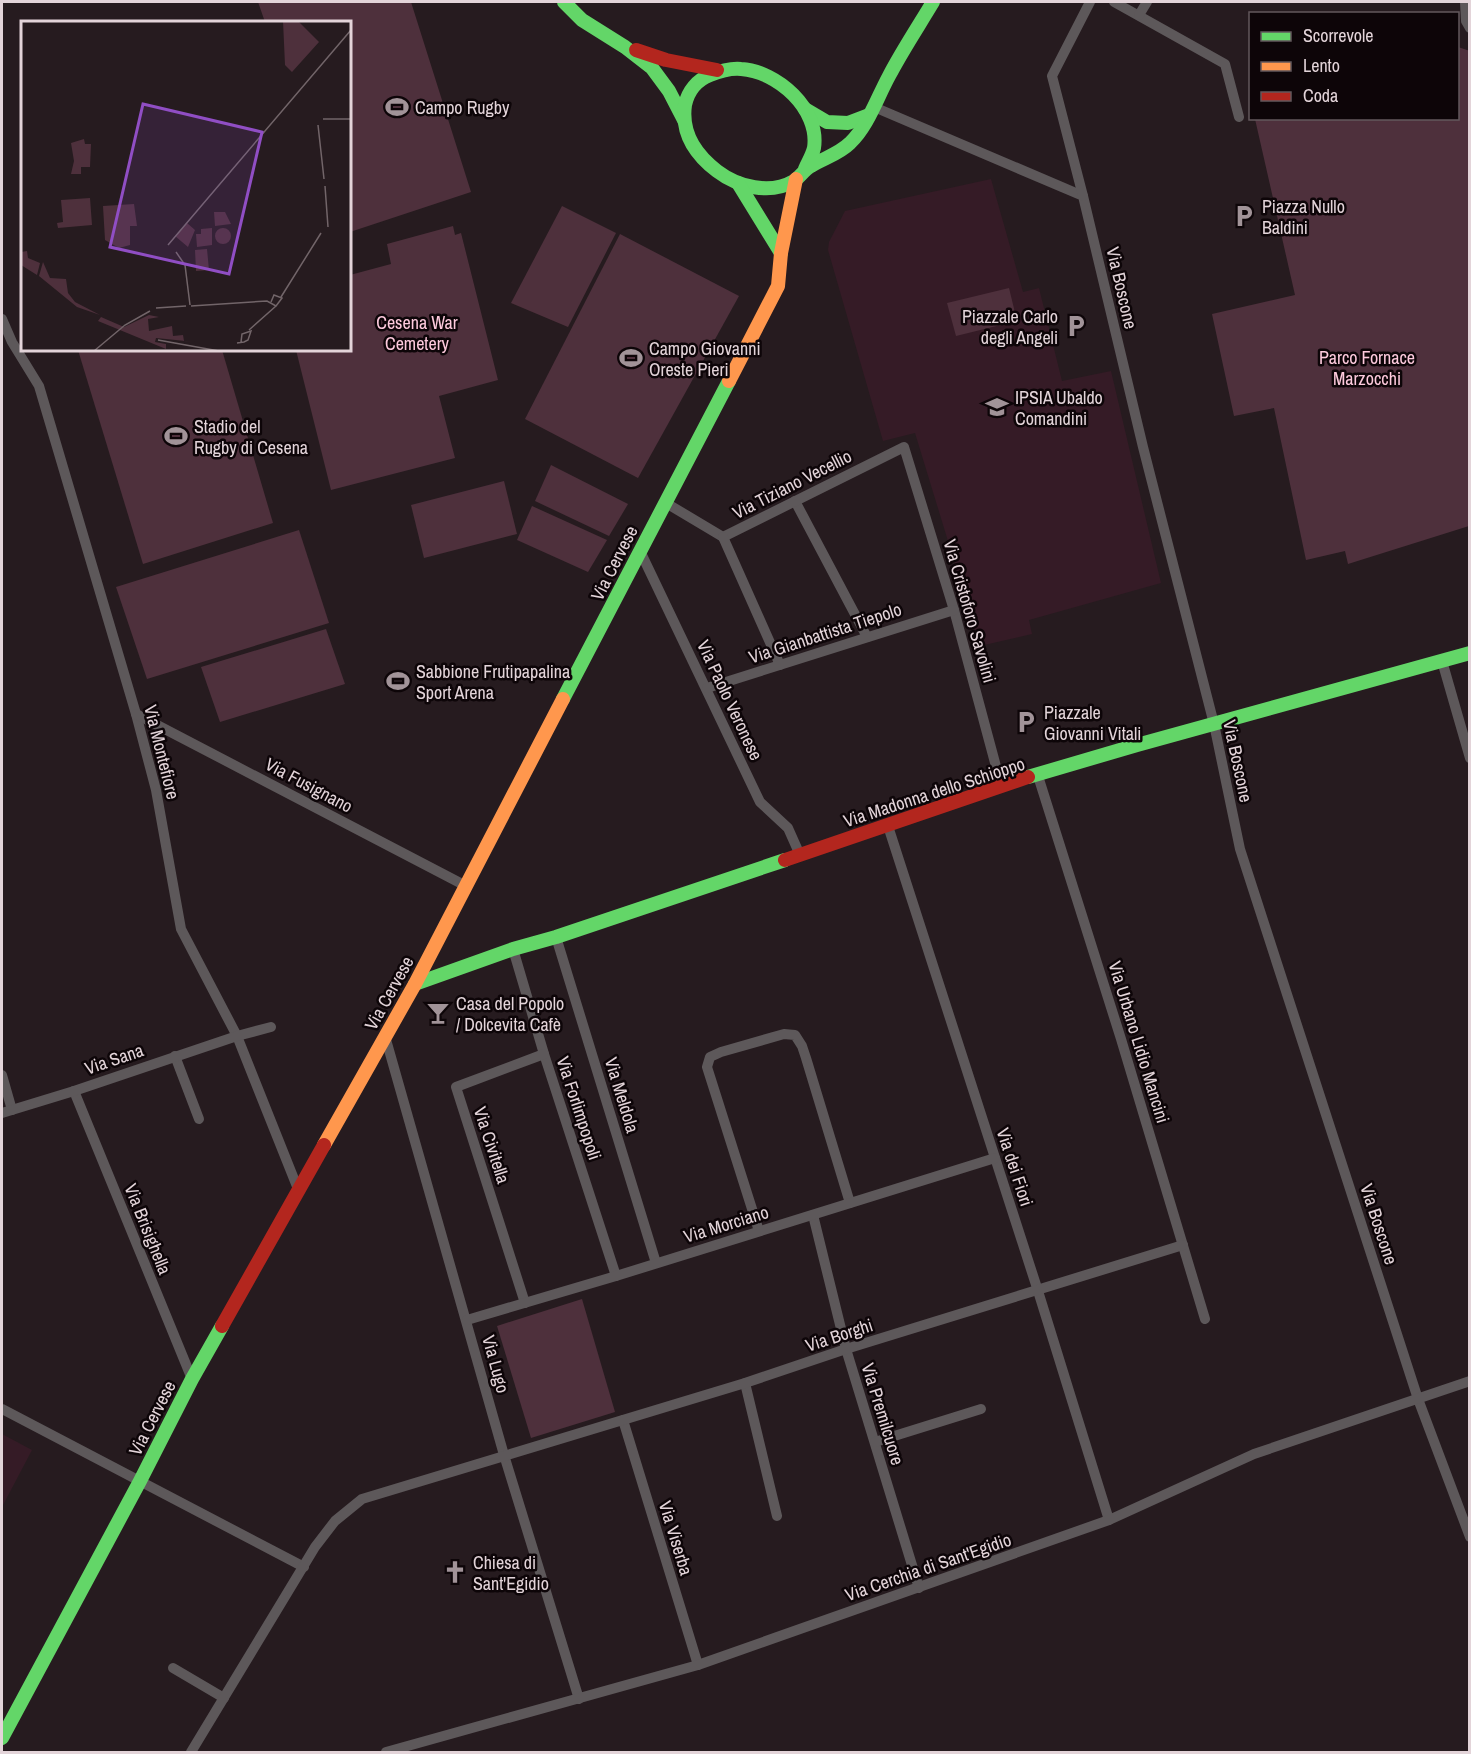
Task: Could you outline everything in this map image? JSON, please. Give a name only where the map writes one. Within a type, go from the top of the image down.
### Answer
[{"type":"main road","points":[[564,2],[582,20],[626,47],[652,68],[669,91],[684,120],[693,146],[700,156],[738,183],[755,188],[774,188],[796,179],[806,169],[843,149],[853,140],[933,2]]},
{"type":"main road","points":[[626,47],[666,60],[717,70]]},
{"type":"main road","points":[[684,120],[686,101],[696,82],[717,70],[733,67],[760,72],[786,87],[805,109],[812,126],[814,143],[806,169]]},
{"type":"main road","points":[[805,109],[827,122],[848,123],[871,111]]},
{"type":"main road","name":"Via Cervese","points":[[2,1738],[192,1379],[415,984],[778,286],[781,254],[796,179]]},
{"type":"main road","points":[[738,183],[781,254]]},
{"type":"main road","name":"Via Madonna dello Schioppo","points":[[415,984],[513,949],[556,937],[888,826],[1001,785],[1470,653]]},
{"type":"street","name":"Via Boscone","points":[[1090,2],[1052,76],[1214,724],[1240,849],[1418,1399],[1470,1537]]},
{"type":"street","points":[[1114,2],[1225,64],[1239,117]]},
{"type":"street","points":[[1139,15],[1147,2]]},
{"type":"street","points":[[1465,2],[1466,21],[1470,28]]},
{"type":"street","points":[[871,111],[1083,196]]},
{"type":"street","name":"Via Montefiore","points":[[2,319],[7,344],[39,386],[136,714],[156,790],[182,929],[237,1036],[298,1190]]},
{"type":"street","name":"Via Tiziano Vecellio","points":[[666,503],[723,537],[904,447]]},
{"type":"street","name":"Via Cristoforo Savolini","points":[[904,447],[954,610],[1001,785]]},
{"type":"street","points":[[795,501],[867,637]]},
{"type":"street","points":[[723,537],[780,665]]},
{"type":"street","name":"Via Paolo Veronese","points":[[640,551],[760,802],[788,828],[800,855]]},
{"type":"street","name":"Via Gianbattista Tiepolo","points":[[707,688],[954,610]]},
{"type":"street","points":[[1442,661],[1470,758]]},
{"type":"street","name":"Via Fusignano","points":[[136,714],[466,886]]},
{"type":"street","name":"Via Urbano Lidio Mancini","points":[[1038,776],[1121,1039],[1205,1319]]},
{"type":"street","name":"Via dei Fiori","points":[[888,826],[1038,1291],[1109,1520]]},
{"type":"street","name":"Via Meldola","points":[[556,937],[656,1263]]},
{"type":"street","name":"Via Forlimpopoli","points":[[513,949],[544,1054],[616,1276]]},
{"type":"street","name":"Via Sana","points":[[7,1112],[237,1036],[271,1027]]},
{"type":"street","points":[[759,1231],[707,1067],[710,1057],[721,1052],[784,1034],[795,1035],[806,1058],[850,1203]]},
{"type":"street","name":"Via Lugo","points":[[385,1036],[504,1455],[579,1699]]},
{"type":"street","name":"Via Civitella","points":[[525,1303],[456,1087],[544,1054]]},
{"type":"street","points":[[175,1056],[199,1119]]},
{"type":"street","points":[[2,1075],[7,1112]]},
{"type":"street","name":"Via Brisighella","points":[[74,1091],[192,1379]]},
{"type":"street","name":"Via Morciano","points":[[467,1320],[995,1158]]},
{"type":"street","name":"Via Premilcuore","points":[[813,1215],[846,1349],[919,1588]]},
{"type":"street","name":"Via Borghi","points":[[191,1752],[315,1547],[335,1521],[362,1499],[745,1383],[846,1349],[1183,1245]]},
{"type":"street","name":"Via Cerchia di Sant'Egidio","points":[[386,1752],[698,1665],[1109,1520],[1254,1454],[1470,1381]]},
{"type":"street","points":[[745,1383],[777,1516]]},
{"type":"street","points":[[2,1409],[304,1567]]},
{"type":"street","points":[[875,1442],[981,1409]]},
{"type":"street","name":"Via Viserba","points":[[623,1419],[698,1665]]},
{"type":"street","points":[[173,1668],[224,1698]]},
{"type":"shaded area","name":"IPSIA Ubaldo Comandini","points":[[991,179],[1023,292],[1039,288],[1062,381],[1111,371],[1161,583],[1029,620],[1032,634],[980,646],[915,433],[883,441],[828,250],[829,242],[845,211]]},
{"type":"shaded area","points":[[2,1434],[32,1450],[2,1507]]},
{"type":"green space","name":"Campo Rugby","points":[[258,2],[411,2],[471,192],[351,232],[351,21],[265,21]]},
{"type":"green space","name":"Parco Fornace Marzocchi","points":[[1459,47],[1470,51],[1469,526],[1348,564],[1345,551],[1306,560],[1274,408],[1234,416],[1212,314],[1295,295],[1255,120],[1459,120]]},
{"type":"green space","points":[[562,206],[616,233],[568,327],[511,303]]},
{"type":"green space","name":"Cesena War Cemetery","points":[[453,226],[455,235],[461,233],[498,380],[439,396],[455,458],[331,490],[296,351],[351,351],[351,275],[391,264],[387,244]]},
{"type":"green space","name":"Campo Giovanni Oreste Pieri","points":[[620,234],[739,296],[638,478],[525,419]]},
{"type":"green space","points":[[1009,288],[1017,321],[956,336],[947,303]]},
{"type":"green space","name":"Stadio del Rugby di Cesena","points":[[78,351],[222,351],[273,523],[143,564]]},
{"type":"green space","points":[[551,465],[628,504],[609,536],[535,501]]},
{"type":"green space","points":[[504,481],[517,534],[424,558],[411,505]]},
{"type":"green space","points":[[532,506],[607,540],[588,572],[517,540]]},
{"type":"green space","points":[[299,530],[329,623],[147,679],[116,587]]},
{"type":"green space","points":[[326,629],[345,684],[220,722],[201,667]]},
{"type":"green space","points":[[582,1299],[615,1412],[531,1438],[497,1326]]},
{"type":"traffic: fast","points":[[564,2],[582,20],[625,47],[652,68],[669,91],[684,120]]},
{"type":"traffic: fast","points":[[805,169],[814,148],[814,133],[803,106],[782,85],[755,71],[733,69],[705,77],[691,91],[685,105],[685,125],[692,142],[703,158],[725,177],[744,185],[765,188],[785,185],[794,181],[806,169],[841,150],[856,136],[867,120],[899,57],[933,2]]},
{"type":"traffic: fast","points":[[805,109],[827,122],[848,123],[869,115]]},
{"type":"traffic: fast","points":[[738,183],[781,253]]},
{"type":"traffic: fast","points":[[563,699],[729,381]]},
{"type":"traffic: fast","points":[[1028,777],[1470,653]]},
{"type":"traffic: fast","points":[[415,984],[513,949],[556,937],[785,860]]},
{"type":"traffic: fast","points":[[2,1738],[222,1326]]},
{"type":"traffic: slow","points":[[729,381],[778,286],[781,253],[796,179]]},
{"type":"traffic: slow","points":[[324,1145],[415,984],[563,699]]},
{"type":"traffic: jam","points":[[636,50],[666,60],[717,70]]},
{"type":"traffic: jam","points":[[785,860],[1028,777]]},
{"type":"traffic: jam","points":[[222,1326],[324,1145]]},
{"type":"place","name":"Campo Rugby","points":[[397,107]]},
{"type":"place","name":"Piazza Nullo Baldini","points":[[1244,216]]},
{"type":"place","name":"Piazzale Carlo degli Angeli","points":[[1076,326]]},
{"type":"place","name":"Campo Giovanni Oreste Pieri","points":[[631,358]]},
{"type":"place","name":"IPSIA Ubaldo Comandini","points":[[997,407]]},
{"type":"place","name":"Stadio del Rugby di Cesena","points":[[176,436]]},
{"type":"place","name":"Sabbione Frutipapalina Sport Arena","points":[[398,681]]},
{"type":"place","name":"Piazzale Giovanni Vitali","points":[[1026,722]]},
{"type":"place","name":"Casa del Popolo / Dolcevita Cafè","points":[[438,1013]]},
{"type":"place","name":"Chiesa di Sant'Egidio","points":[[455,1572]]}]
